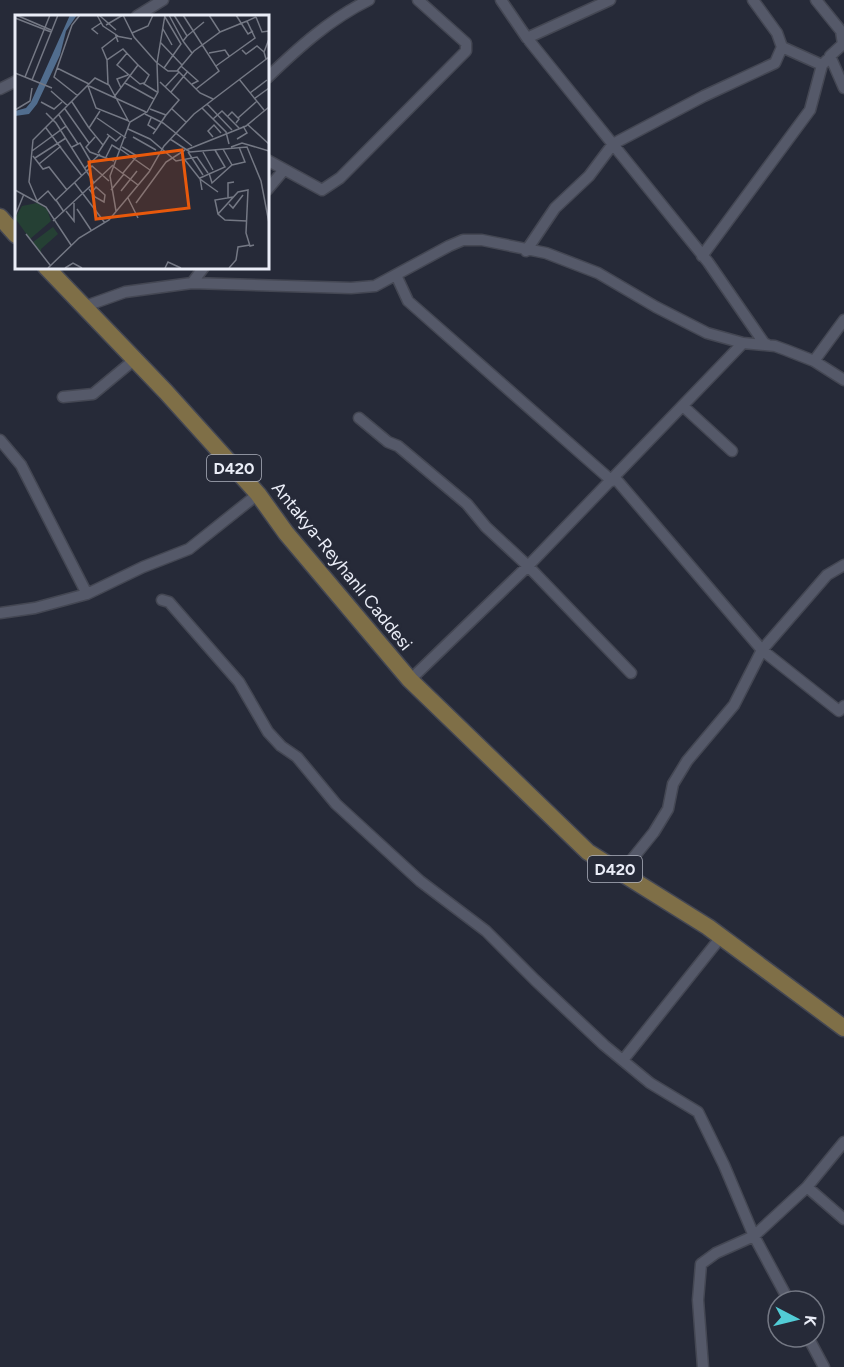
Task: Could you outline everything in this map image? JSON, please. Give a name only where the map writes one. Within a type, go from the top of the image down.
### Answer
[{"type":"main road","points":[[0,217],[15,234]]},
{"type":"main road","name":"Antakya-Reyhanlı Caddesi","points":[[47,268],[166,392],[258,494],[286,533],[410,680]]},
{"type":"main road","name":"D420","points":[[410,680],[588,852],[721,937],[844,1028]]},
{"type":"street","points":[[139,15],[164,0]]},
{"type":"street","points":[[268,77],[321,29],[369,0]]},
{"type":"street","points":[[268,161],[283,171],[322,190],[340,178],[466,51],[466,43],[418,0]]},
{"type":"street","points":[[501,0],[527,38],[702,256],[764,343],[814,361],[844,380]]},
{"type":"street","points":[[527,38],[610,0]]},
{"type":"street","points":[[526,251],[555,208],[589,176],[613,144],[704,96],[775,63],[782,47],[777,33],[753,0]]},
{"type":"street","points":[[702,256],[810,110],[826,60],[843,44],[839,22],[816,0]]},
{"type":"street","points":[[782,47],[826,60],[844,88]]},
{"type":"street","points":[[0,89],[15,82]]},
{"type":"street","points":[[268,189],[283,171]]},
{"type":"street","points":[[83,307],[125,292],[192,284],[351,288],[375,286],[449,246],[463,240],[482,240],[546,254],[597,273],[707,333],[743,343],[775,346]]},
{"type":"street","points":[[192,284],[203,268]]},
{"type":"street","points":[[396,275],[408,301],[613,479],[762,650],[839,711],[844,706]]},
{"type":"street","points":[[814,361],[844,320]]},
{"type":"street","points":[[410,680],[528,566],[684,407],[743,343]]},
{"type":"street","points":[[63,397],[93,394],[134,360]]},
{"type":"street","points":[[684,407],[732,451]]},
{"type":"street","points":[[359,418],[388,442],[398,446],[466,504],[631,674]]},
{"type":"street","points":[[0,440],[21,465],[87,594]]},
{"type":"street","points":[[0,613],[35,608],[87,594],[143,567],[189,549],[258,494]]},
{"type":"street","points":[[621,873],[654,832],[668,809],[674,784],[687,761],[734,705],[762,650],[827,575],[844,565]]},
{"type":"street","points":[[162,600],[169,602],[239,682],[268,732],[281,746],[297,757],[336,804],[420,881],[486,931],[535,980],[650,1083],[698,1112],[724,1165],[754,1236],[783,1289]]},
{"type":"street","points":[[623,1060],[721,937]]},
{"type":"street","points":[[703,1367],[698,1300],[701,1264],[716,1253],[754,1236],[807,1187],[844,1142]]},
{"type":"street","points":[[807,1187],[844,1219]]},
{"type":"street","points":[[814,1349],[824,1367]]}]
